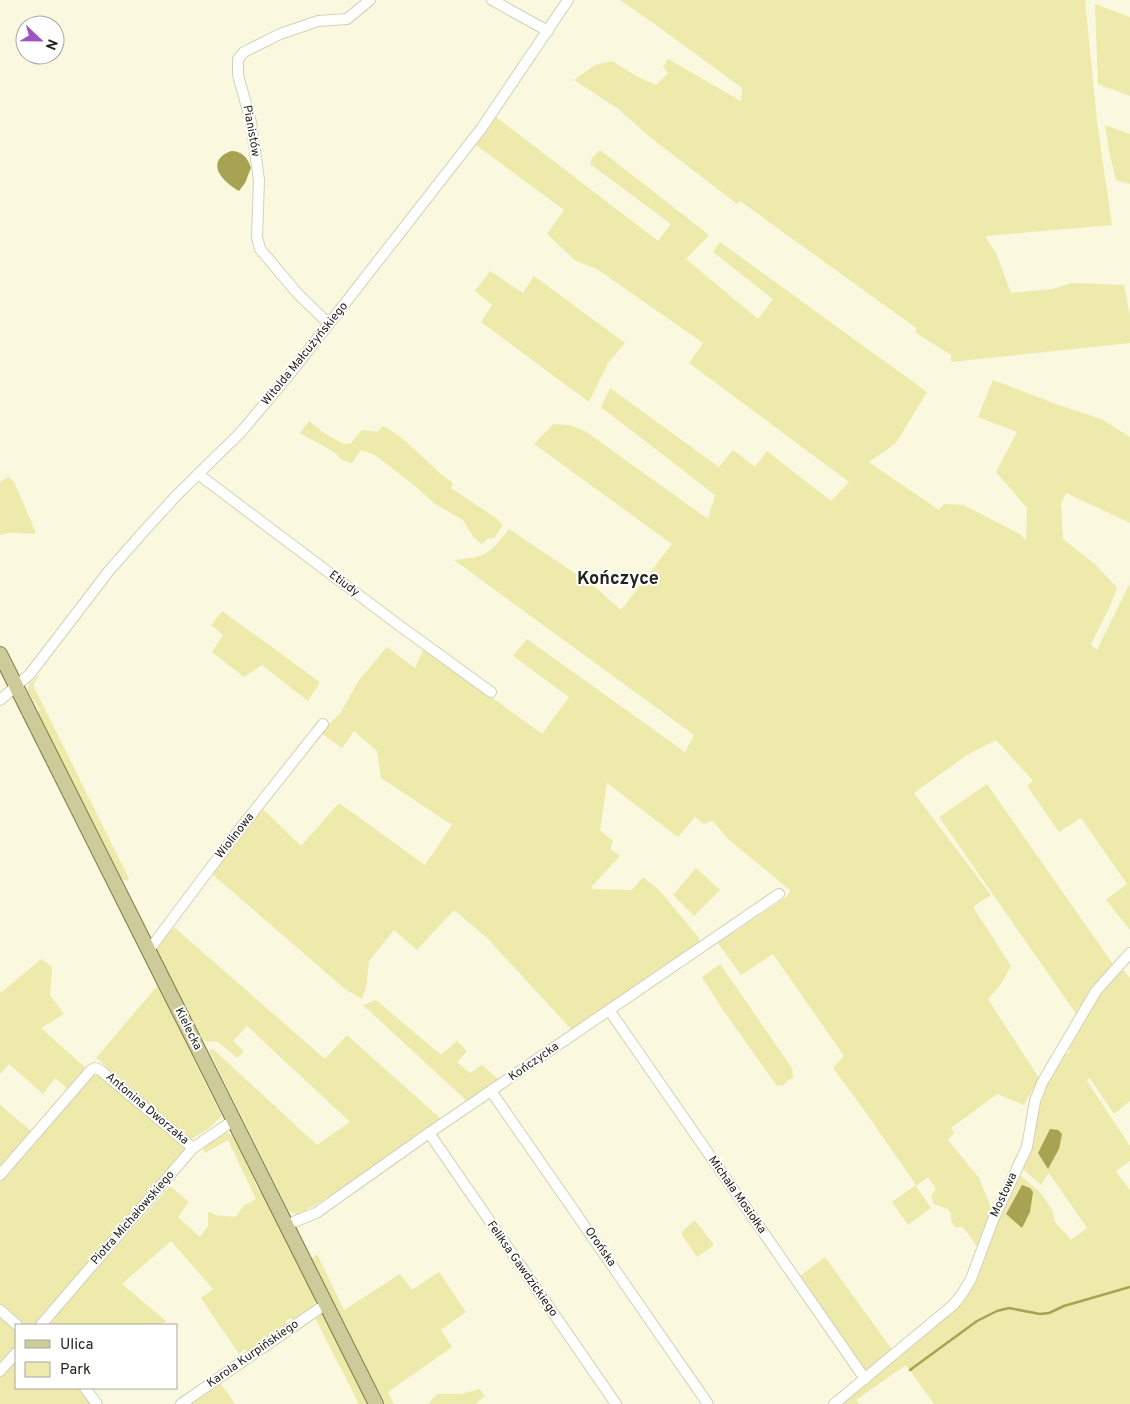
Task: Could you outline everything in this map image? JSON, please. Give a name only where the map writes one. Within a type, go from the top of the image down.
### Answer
[{"type":"main road","name":"Kielecka","points":[[0,654],[376,1404]]},
{"type":"street","name":"Pianistów","points":[[329,324],[298,294],[260,249],[257,237],[259,180],[251,122],[238,75],[238,59],[244,52],[280,34],[318,21],[347,19],[370,0]]},
{"type":"street","points":[[492,0],[548,31]]},
{"type":"street","name":"Witolda Małcużyńskiego","points":[[0,700],[30,674],[108,572],[144,531],[254,418],[462,154],[513,83],[568,0]]},
{"type":"street","name":"Etiudy","points":[[198,474],[491,692]]},
{"type":"street","name":"Wiolinowa","points":[[149,950],[239,830],[323,724]]},
{"type":"street","name":"Kończycka","points":[[286,1225],[316,1213],[429,1133],[779,894]]},
{"type":"street","name":"Mostowa","points":[[834,1404],[952,1305],[967,1287],[993,1220],[1027,1147],[1034,1101],[1042,1083],[1096,991],[1130,953]]},
{"type":"street","name":"Michała Mosiołka","points":[[609,1010],[865,1379]]},
{"type":"street","name":"Antonina Dworzaka","points":[[0,1175],[90,1070],[95,1068],[100,1070],[193,1148]]},
{"type":"street","name":"Orońska","points":[[491,1091],[708,1404]]},
{"type":"street","name":"Piotra Michałowskiego","points":[[42,1324],[193,1148],[234,1120]]},
{"type":"street","name":"Feliksa Gawdzickiego","points":[[429,1133],[616,1404]]},
{"type":"street","name":"Karola Kurpińskiego","points":[[181,1404],[326,1304]]},
{"type":"street","points":[[0,1310],[16,1324]]},
{"type":"street","points":[[0,1371],[15,1354]]},
{"type":"street","points":[[86,1389],[97,1404]]},
{"type":"green space","points":[[620,0],[1085,0],[1097,122],[1112,225],[985,236],[996,253],[1011,293],[1052,289],[1073,283],[1124,285],[1130,317],[1130,343],[951,362],[951,355],[916,333],[916,328],[740,201],[737,204],[650,137],[617,108],[574,80],[595,65],[612,61],[638,77],[656,85],[668,73],[663,67],[668,59],[741,101],[742,88]]},
{"type":"green space","points":[[1095,4],[1130,17],[1130,96],[1098,84]]},
{"type":"green space","points":[[496,117],[658,241],[671,224],[590,164],[592,158],[600,150],[709,235],[686,259],[758,319],[773,299],[713,252],[720,242],[927,392],[896,443],[869,462],[939,510],[944,504],[964,505],[1018,533],[1026,540],[1027,508],[996,472],[1017,432],[978,417],[993,380],[1101,419],[1130,437],[1130,523],[1066,493],[1061,503],[1063,539],[1095,564],[1117,588],[1091,644],[1097,650],[1130,583],[1130,930],[1106,900],[1127,884],[1081,818],[1059,832],[1027,786],[1033,781],[996,740],[967,755],[914,793],[991,895],[973,907],[1011,966],[1001,984],[988,999],[1039,1078],[1024,1105],[997,1094],[951,1128],[954,1133],[948,1140],[979,1178],[992,1210],[979,1249],[963,1227],[955,1227],[948,1209],[934,1204],[931,1196],[936,1189],[928,1177],[916,1186],[931,1208],[908,1225],[892,1202],[916,1185],[833,1068],[844,1056],[773,954],[741,975],[718,943],[786,897],[791,891],[728,839],[713,821],[704,824],[695,817],[678,837],[607,783],[600,830],[613,841],[610,849],[620,856],[592,886],[593,889],[632,890],[643,877],[660,891],[699,938],[700,944],[572,1030],[487,938],[454,910],[417,950],[394,930],[369,961],[366,987],[362,999],[345,989],[212,874],[263,809],[301,846],[339,803],[425,865],[452,825],[381,778],[377,751],[354,731],[342,748],[321,733],[341,712],[359,680],[387,647],[415,668],[424,648],[542,734],[569,697],[513,656],[527,639],[685,752],[694,735],[454,560],[486,553],[497,544],[509,529],[594,586],[621,610],[672,544],[534,444],[553,424],[569,425],[585,431],[708,519],[715,495],[601,407],[610,388],[719,467],[733,450],[755,467],[767,451],[831,501],[849,482],[689,363],[703,343],[597,269],[576,261],[547,234],[564,210],[476,145]]},
{"type":"green space","points":[[1105,125],[1130,134],[1130,184],[1116,180]]},
{"type":"green space","points":[[490,271],[523,293],[534,276],[625,343],[608,363],[589,402],[481,322],[492,305],[475,291]]},
{"type":"green space","points":[[309,421],[324,433],[344,444],[351,443],[362,430],[377,432],[383,426],[402,438],[453,483],[451,488],[496,518],[503,525],[494,538],[487,539],[482,544],[474,538],[463,520],[435,504],[375,455],[361,450],[352,463],[342,460],[334,452],[300,433]]},
{"type":"green space","points":[[9,477],[14,482],[36,533],[0,535],[0,482]]},
{"type":"green space","points":[[222,611],[320,682],[308,701],[262,665],[244,677],[212,652],[223,635],[211,625]]},
{"type":"green space","points":[[40,674],[33,685],[129,879],[127,881],[122,879],[47,731],[38,711],[40,710],[28,692],[29,684]]},
{"type":"green space","points":[[987,784],[1113,964],[1087,995],[1077,1015],[939,817]]},
{"type":"green space","points":[[696,868],[720,890],[694,916],[673,895]]},
{"type":"green space","points":[[175,928],[325,1059],[347,1035],[442,1120],[354,1181],[298,1215],[289,1211],[209,1051],[213,1049],[317,1145],[350,1122],[247,1026],[233,1041],[244,1051],[237,1058],[217,1041],[206,1042],[199,1036],[157,951],[163,937]]},
{"type":"green space","points":[[41,959],[52,967],[50,995],[64,1014],[41,1028],[87,1069],[69,1090],[55,1078],[43,1094],[9,1064],[0,1074],[0,991],[2,992]]},
{"type":"green space","points":[[1130,959],[1130,963],[1123,969],[1130,978],[1130,1101],[1114,1114],[1089,1077],[1087,1081],[1130,1146],[1130,1161],[1116,1171],[1130,1190],[1130,1404],[934,1404],[906,1365],[856,1400],[859,1404],[839,1404],[952,1311],[1020,1175],[1042,1194],[1053,1212],[1054,1221],[1071,1240],[1087,1228],[1049,1173],[1041,1185],[1023,1169],[1022,1165],[1037,1101],[1042,1101],[1043,1097],[1039,1096],[1065,1053],[1067,1054],[1070,1051],[1067,1048],[1097,993]]},
{"type":"green space","points":[[720,964],[792,1068],[793,1077],[783,1085],[777,1086],[702,977]]},
{"type":"green space","points":[[158,985],[222,1116],[208,1129],[190,1140],[96,1058]]},
{"type":"green space","points":[[376,1000],[441,1055],[457,1041],[467,1051],[457,1062],[470,1073],[482,1065],[499,1080],[468,1102],[363,1005]]},
{"type":"green space","points":[[100,1074],[190,1149],[36,1324],[20,1324],[0,1307],[0,1182],[90,1076]]},
{"type":"green space","points":[[0,1105],[31,1131],[0,1169]]},
{"type":"green space","points":[[223,1132],[231,1134],[235,1138],[258,1189],[263,1194],[316,1301],[312,1308],[293,1320],[290,1318],[286,1321],[287,1325],[247,1352],[245,1349],[239,1354],[201,1298],[213,1289],[171,1241],[122,1284],[166,1321],[162,1324],[48,1324],[170,1186],[189,1202],[178,1217],[200,1237],[208,1226],[208,1213],[236,1217],[243,1206],[256,1199],[228,1140],[205,1153],[202,1146]]},
{"type":"green space","points":[[695,1220],[714,1245],[697,1257],[682,1235],[682,1232]]},
{"type":"green space","points":[[317,1254],[344,1310],[400,1274],[412,1290],[439,1272],[466,1312],[441,1330],[452,1347],[388,1392],[394,1404],[384,1404],[375,1387],[312,1259]]},
{"type":"green space","points":[[825,1257],[893,1351],[866,1373],[799,1277]]},
{"type":"green space","points":[[320,1313],[325,1317],[368,1404],[359,1404],[315,1318],[259,1356]]},
{"type":"green space","points":[[0,1315],[15,1328],[15,1389],[82,1389],[92,1404],[0,1404]]},
{"type":"green space","points":[[221,1384],[235,1404],[191,1404]]},
{"type":"green space","points":[[480,1389],[485,1396],[475,1404],[428,1404],[437,1394],[461,1394]]},
{"type":"shaded area","points":[[231,151],[238,152],[244,156],[251,168],[245,183],[239,191],[222,177],[217,166],[218,160]]},
{"type":"shaded area","points":[[1050,1129],[1058,1130],[1062,1134],[1059,1149],[1048,1169],[1038,1153]]},
{"type":"shaded area","points":[[1022,1185],[1030,1188],[1033,1192],[1030,1212],[1022,1228],[1006,1214]]},
{"type":"waterway","points":[[910,1370],[977,1321],[997,1311],[1009,1308],[1040,1314],[1049,1313],[1064,1306],[1130,1287]]},
{"type":"district","name":"Kończyce","points":[[618,579]]}]
